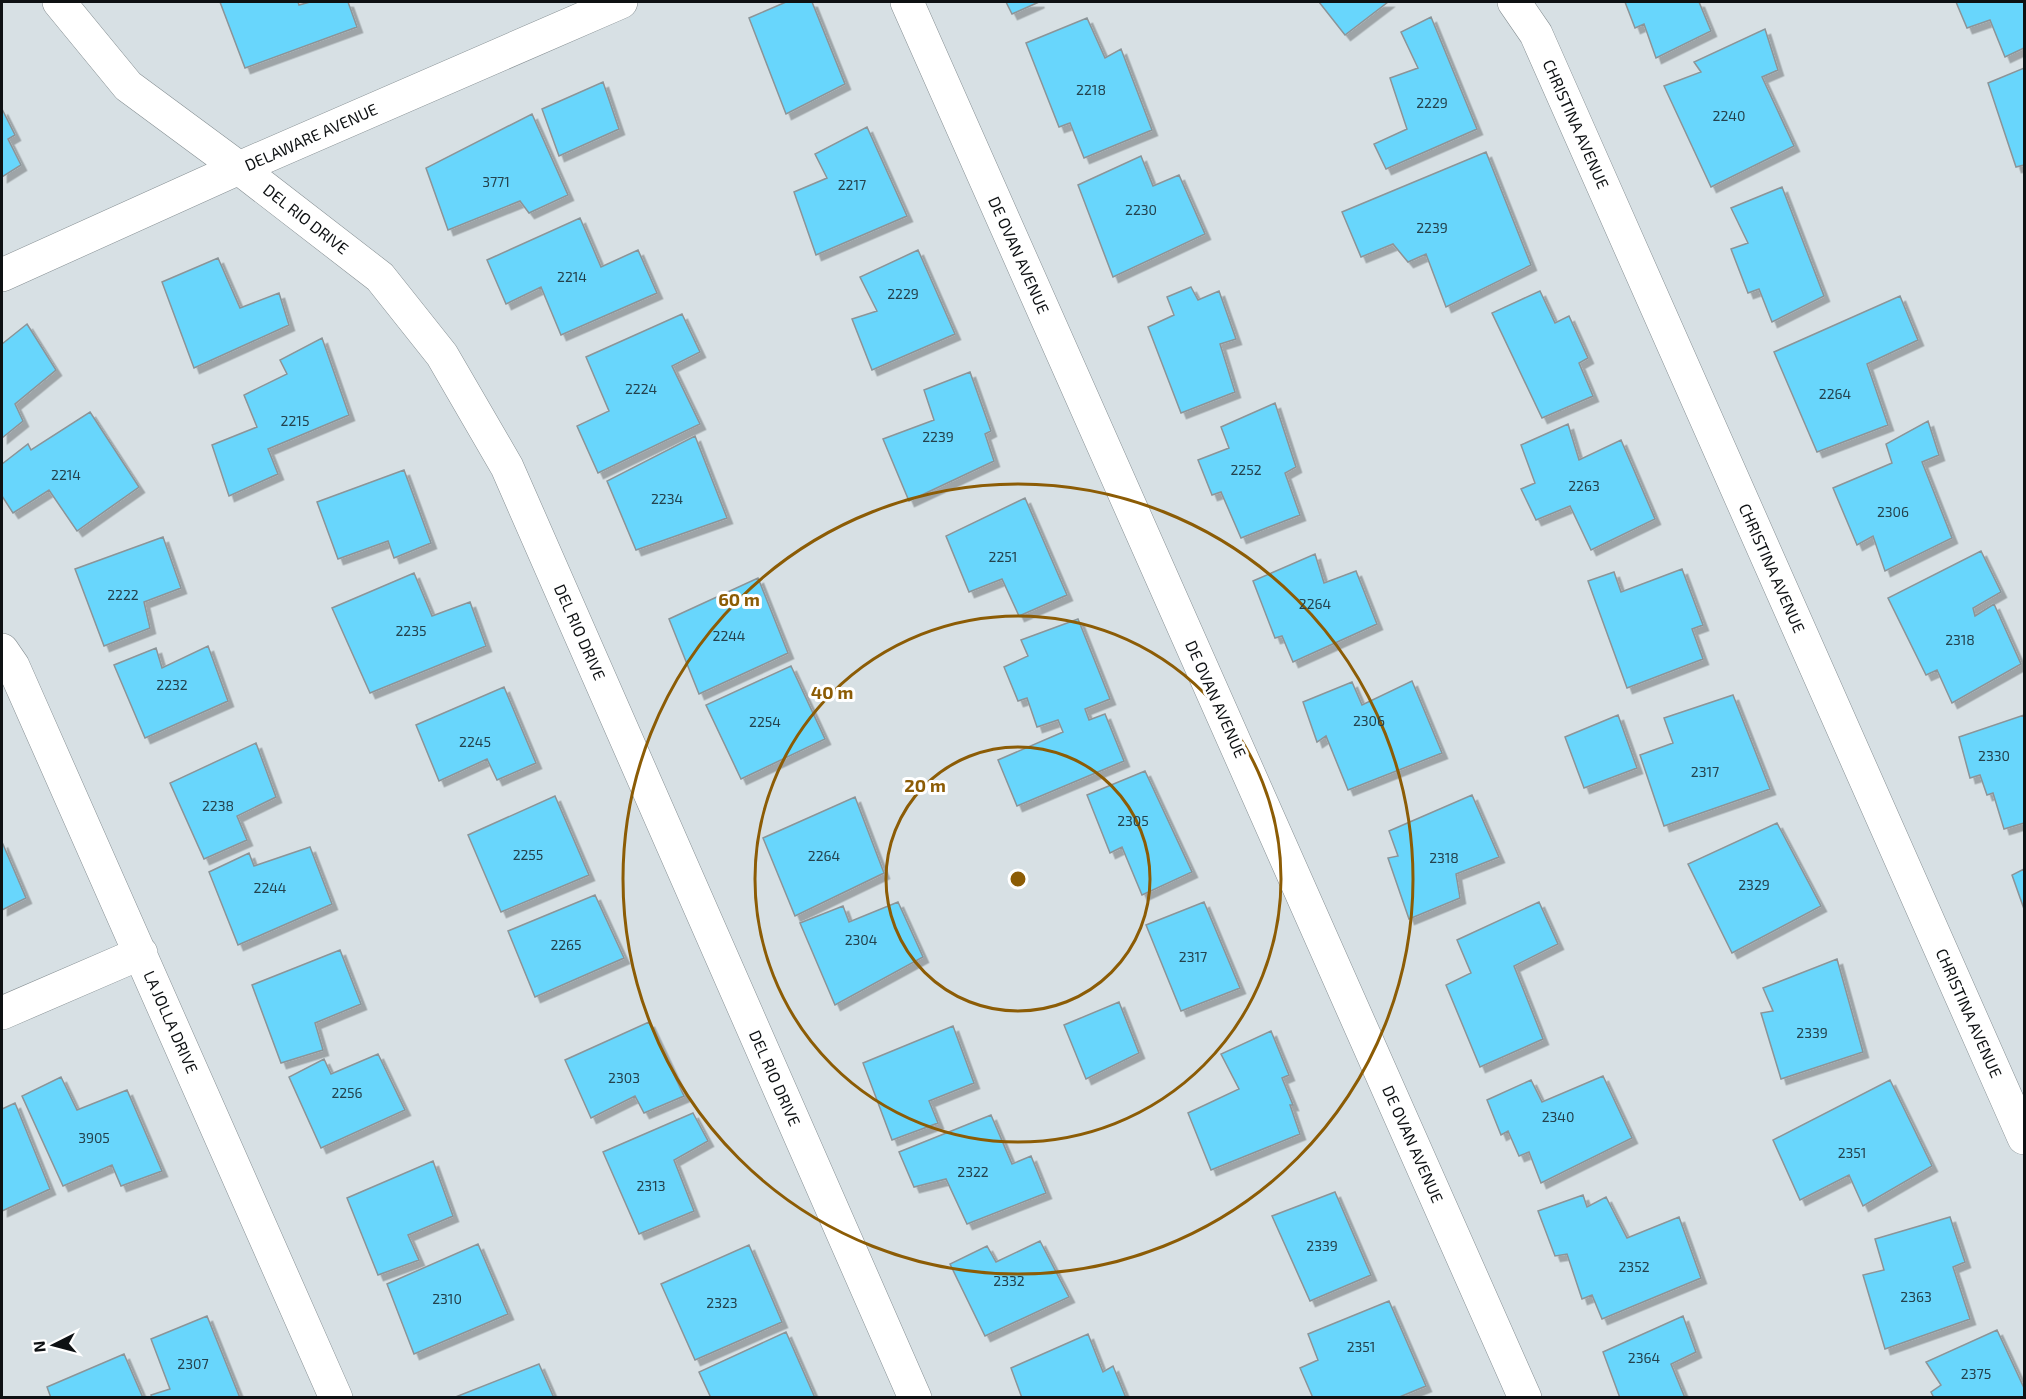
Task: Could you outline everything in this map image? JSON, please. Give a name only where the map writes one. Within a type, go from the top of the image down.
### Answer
[{"type":"street","name":"DEL RIO DRIVE","points":[[59,2],[128,86],[380,277],[442,355],[507,467],[915,1398]]},
{"type":"street","name":"DELAWARE AVENUE","points":[[2,275],[239,168],[621,2]]},
{"type":"street","name":"DE OVAN AVENUE","points":[[907,2],[1525,1398]]},
{"type":"street","name":"CHRISTINA AVENUE","points":[[1514,2],[1541,45],[2025,1138]]},
{"type":"street","name":"LA JOLLA DRIVE","points":[[2,650],[13,666],[336,1398]]},
{"type":"street","points":[[2,1012],[141,953]]},
{"type":"building","points":[[220,2],[298,2],[299,5],[310,2],[348,2],[357,27],[245,68]]},
{"type":"building","points":[[786,2],[812,2],[845,84],[786,114],[749,18]]},
{"type":"building","points":[[1006,2],[1039,2],[1012,14]]},
{"type":"building","points":[[1319,2],[1388,2],[1345,35]]},
{"type":"building","points":[[1625,2],[1699,2],[1711,31],[1656,58],[1644,24],[1635,28]]},
{"type":"building","points":[[1956,2],[2024,2],[2024,48],[2005,57],[1990,20],[1967,28]]},
{"type":"building","points":[[1431,17],[1477,129],[1386,169],[1374,144],[1407,129],[1390,78],[1418,68],[1401,32]]},
{"type":"building","points":[[1087,18],[1105,58],[1121,49],[1152,130],[1084,158],[1070,123],[1059,127],[1026,43]]},
{"type":"building","points":[[1765,29],[1778,70],[1762,77],[1794,146],[1711,187],[1664,86],[1701,72],[1694,62]]},
{"type":"building","points":[[2024,68],[2024,165],[2016,167],[1988,83]]},
{"type":"building","points":[[603,82],[619,129],[559,156],[542,109]]},
{"type":"building","points":[[2,109],[15,135],[8,139],[21,165],[2,177]]},
{"type":"building","points":[[532,114],[568,195],[529,213],[520,201],[448,230],[426,168]]},
{"type":"building","points":[[867,127],[907,216],[816,255],[794,192],[827,178],[815,154]]},
{"type":"building","points":[[1486,152],[1531,265],[1446,307],[1426,254],[1408,262],[1393,244],[1361,257],[1342,212]]},
{"type":"building","points":[[1141,156],[1153,186],[1179,175],[1205,234],[1113,277],[1078,185]]},
{"type":"building","points":[[1782,187],[1824,296],[1772,322],[1759,289],[1748,293],[1731,249],[1748,243],[1731,208]]},
{"type":"building","points":[[580,218],[601,267],[638,250],[657,293],[561,335],[541,287],[506,304],[487,260]]},
{"type":"building","points":[[918,250],[955,334],[872,370],[852,319],[877,311],[860,277]]},
{"type":"building","points":[[218,258],[240,308],[279,293],[289,325],[194,368],[162,282]]},
{"type":"building","points":[[1191,287],[1198,300],[1219,291],[1236,339],[1220,344],[1235,392],[1181,413],[1148,327],[1174,315],[1167,297]]},
{"type":"building","points":[[1540,291],[1555,323],[1569,316],[1588,358],[1579,363],[1593,396],[1542,418],[1492,313]]},
{"type":"building","points":[[1900,296],[1918,340],[1867,364],[1888,425],[1817,452],[1774,352]]},
{"type":"building","points":[[682,314],[700,352],[672,366],[700,424],[598,473],[577,426],[609,411],[586,357]]},
{"type":"building","points":[[27,324],[56,370],[15,404],[23,421],[2,438],[2,344]]},
{"type":"building","points":[[322,338],[349,415],[268,449],[278,474],[229,496],[212,445],[257,427],[244,395],[287,374],[280,360]]},
{"type":"building","points":[[970,372],[991,431],[985,434],[994,461],[909,501],[883,439],[934,420],[924,390]]},
{"type":"building","points":[[1275,403],[1296,467],[1285,473],[1300,515],[1241,538],[1221,492],[1212,495],[1198,460],[1229,448],[1221,427]]},
{"type":"building","points":[[90,412],[139,487],[77,531],[49,490],[13,513],[2,496],[2,464],[28,444],[31,450]]},
{"type":"building","points":[[1928,421],[1939,455],[1922,462],[1952,538],[1885,571],[1873,536],[1857,545],[1833,488],[1892,463],[1886,444]]},
{"type":"building","points":[[1568,424],[1579,460],[1621,440],[1655,519],[1591,550],[1570,506],[1536,520],[1521,489],[1535,483],[1521,445]]},
{"type":"building","points":[[695,436],[727,518],[636,550],[607,481]]},
{"type":"building","points":[[404,470],[431,543],[394,558],[388,541],[338,559],[317,502]]},
{"type":"building","points":[[1025,498],[1067,595],[1019,616],[1002,579],[969,592],[946,536]]},
{"type":"building","points":[[163,537],[181,588],[144,602],[150,628],[104,646],[75,569]]},
{"type":"building","points":[[1981,551],[2001,592],[1973,608],[1975,616],[1994,604],[2021,664],[1952,703],[1937,670],[1926,675],[1888,598]]},
{"type":"building","points":[[1315,554],[1324,583],[1356,571],[1377,624],[1293,662],[1282,636],[1275,638],[1253,581]]},
{"type":"building","points":[[1682,569],[1703,625],[1692,629],[1703,659],[1627,688],[1588,581],[1614,572],[1621,592]]},
{"type":"building","points":[[414,573],[432,616],[470,602],[486,646],[370,693],[332,608]]},
{"type":"building","points":[[758,578],[788,653],[699,694],[669,619]]},
{"type":"building","points":[[1078,619],[1110,699],[1085,709],[1089,720],[1105,714],[1124,761],[1017,806],[998,760],[1063,732],[1058,720],[1037,727],[1027,698],[1018,701],[1004,667],[1028,656],[1021,640]]},
{"type":"building","points":[[208,646],[228,701],[145,738],[114,665],[156,648],[162,668]]},
{"type":"building","points":[[791,666],[825,739],[741,779],[706,705]]},
{"type":"building","points":[[1412,681],[1442,753],[1348,790],[1326,736],[1317,742],[1303,702],[1352,682],[1362,705]]},
{"type":"building","points":[[504,687],[536,763],[497,780],[487,759],[439,781],[416,725]]},
{"type":"building","points":[[1733,695],[1770,789],[1664,826],[1640,755],[1673,743],[1664,718]]},
{"type":"building","points":[[1618,715],[1637,768],[1584,788],[1565,737]]},
{"type":"building","points":[[2024,715],[2024,823],[2004,829],[1993,793],[1987,795],[1980,775],[1970,778],[1959,737]]},
{"type":"building","points":[[256,743],[276,797],[237,816],[247,840],[204,859],[170,783]]},
{"type":"building","points":[[1145,771],[1192,872],[1142,895],[1122,847],[1110,853],[1087,795]]},
{"type":"building","points":[[1472,795],[1499,857],[1456,874],[1460,898],[1409,919],[1388,858],[1398,856],[1389,831]]},
{"type":"building","points":[[555,796],[589,875],[501,912],[468,835]]},
{"type":"building","points":[[855,797],[884,873],[795,916],[763,838]]},
{"type":"building","points":[[1777,823],[1821,906],[1732,953],[1688,864]]},
{"type":"building","points":[[2,842],[26,898],[2,910]]},
{"type":"building","points":[[310,847],[332,904],[238,945],[209,872],[249,853],[254,866]]},
{"type":"building","points":[[2024,869],[2024,909],[2012,875]]},
{"type":"building","points":[[595,895],[624,958],[535,997],[508,931]]},
{"type":"building","points":[[898,902],[923,957],[835,1005],[800,923],[843,906],[849,922]]},
{"type":"building","points":[[1204,902],[1240,988],[1181,1011],[1146,925]]},
{"type":"building","points":[[1539,902],[1558,944],[1514,966],[1543,1039],[1480,1067],[1446,985],[1471,973],[1457,940]]},
{"type":"building","points":[[340,950],[361,1004],[315,1023],[323,1050],[281,1063],[252,985]]},
{"type":"building","points":[[1837,959],[1863,1052],[1781,1079],[1761,1013],[1773,1011],[1763,988]]},
{"type":"building","points":[[1119,1002],[1139,1053],[1086,1079],[1064,1025]]},
{"type":"building","points":[[649,1022],[684,1096],[644,1113],[635,1096],[591,1118],[565,1060]]},
{"type":"building","points":[[953,1026],[974,1083],[929,1101],[938,1123],[892,1140],[863,1063]]},
{"type":"building","points":[[1271,1031],[1289,1075],[1282,1078],[1293,1105],[1290,1105],[1300,1134],[1211,1170],[1188,1113],[1239,1089],[1221,1054]]},
{"type":"building","points":[[378,1054],[405,1110],[321,1148],[289,1077],[324,1059],[331,1074]]},
{"type":"building","points":[[1603,1076],[1632,1138],[1541,1183],[1529,1152],[1519,1156],[1508,1131],[1501,1135],[1487,1100],[1531,1080],[1542,1102]]},
{"type":"building","points":[[61,1077],[77,1110],[127,1090],[162,1171],[121,1186],[112,1165],[63,1186],[22,1096]]},
{"type":"building","points":[[1890,1080],[1932,1166],[1863,1206],[1849,1175],[1800,1200],[1773,1140]]},
{"type":"building","points":[[15,1103],[50,1189],[2,1211],[2,1109]]},
{"type":"building","points":[[693,1113],[708,1141],[674,1160],[694,1211],[639,1234],[603,1152]]},
{"type":"building","points":[[991,1115],[1012,1164],[1031,1156],[1046,1193],[967,1224],[946,1179],[914,1187],[899,1152]]},
{"type":"building","points":[[433,1161],[453,1216],[408,1235],[419,1260],[378,1275],[347,1198]]},
{"type":"building","points":[[1335,1192],[1371,1275],[1310,1301],[1272,1216]]},
{"type":"building","points":[[1583,1195],[1587,1207],[1606,1197],[1627,1238],[1679,1217],[1701,1278],[1602,1319],[1592,1295],[1582,1299],[1567,1254],[1555,1256],[1538,1211]]},
{"type":"building","points":[[1950,1217],[1965,1262],[1953,1267],[1970,1319],[1885,1349],[1863,1275],[1884,1270],[1875,1239]]},
{"type":"building","points":[[1040,1241],[1069,1297],[985,1336],[950,1264],[987,1246],[996,1262]]},
{"type":"building","points":[[478,1244],[508,1314],[414,1354],[387,1284]]},
{"type":"building","points":[[749,1245],[782,1322],[695,1360],[661,1284]]},
{"type":"building","points":[[1389,1301],[1426,1386],[1397,1398],[1313,1398],[1300,1368],[1318,1360],[1308,1334]]},
{"type":"building","points":[[207,1316],[240,1398],[152,1398],[151,1395],[170,1389],[151,1339]]},
{"type":"building","points":[[1683,1316],[1696,1352],[1671,1364],[1685,1398],[1620,1398],[1603,1352]]},
{"type":"building","points":[[1997,1330],[2024,1388],[2024,1398],[1934,1398],[1931,1392],[1941,1385],[1926,1362]]},
{"type":"building","points":[[786,1332],[815,1398],[711,1398],[699,1372]]},
{"type":"building","points":[[1088,1334],[1103,1372],[1113,1366],[1126,1398],[1022,1398],[1011,1368]]},
{"type":"building","points":[[124,1354],[143,1398],[51,1398],[47,1387]]},
{"type":"building","points":[[539,1364],[554,1398],[453,1398]]}]
